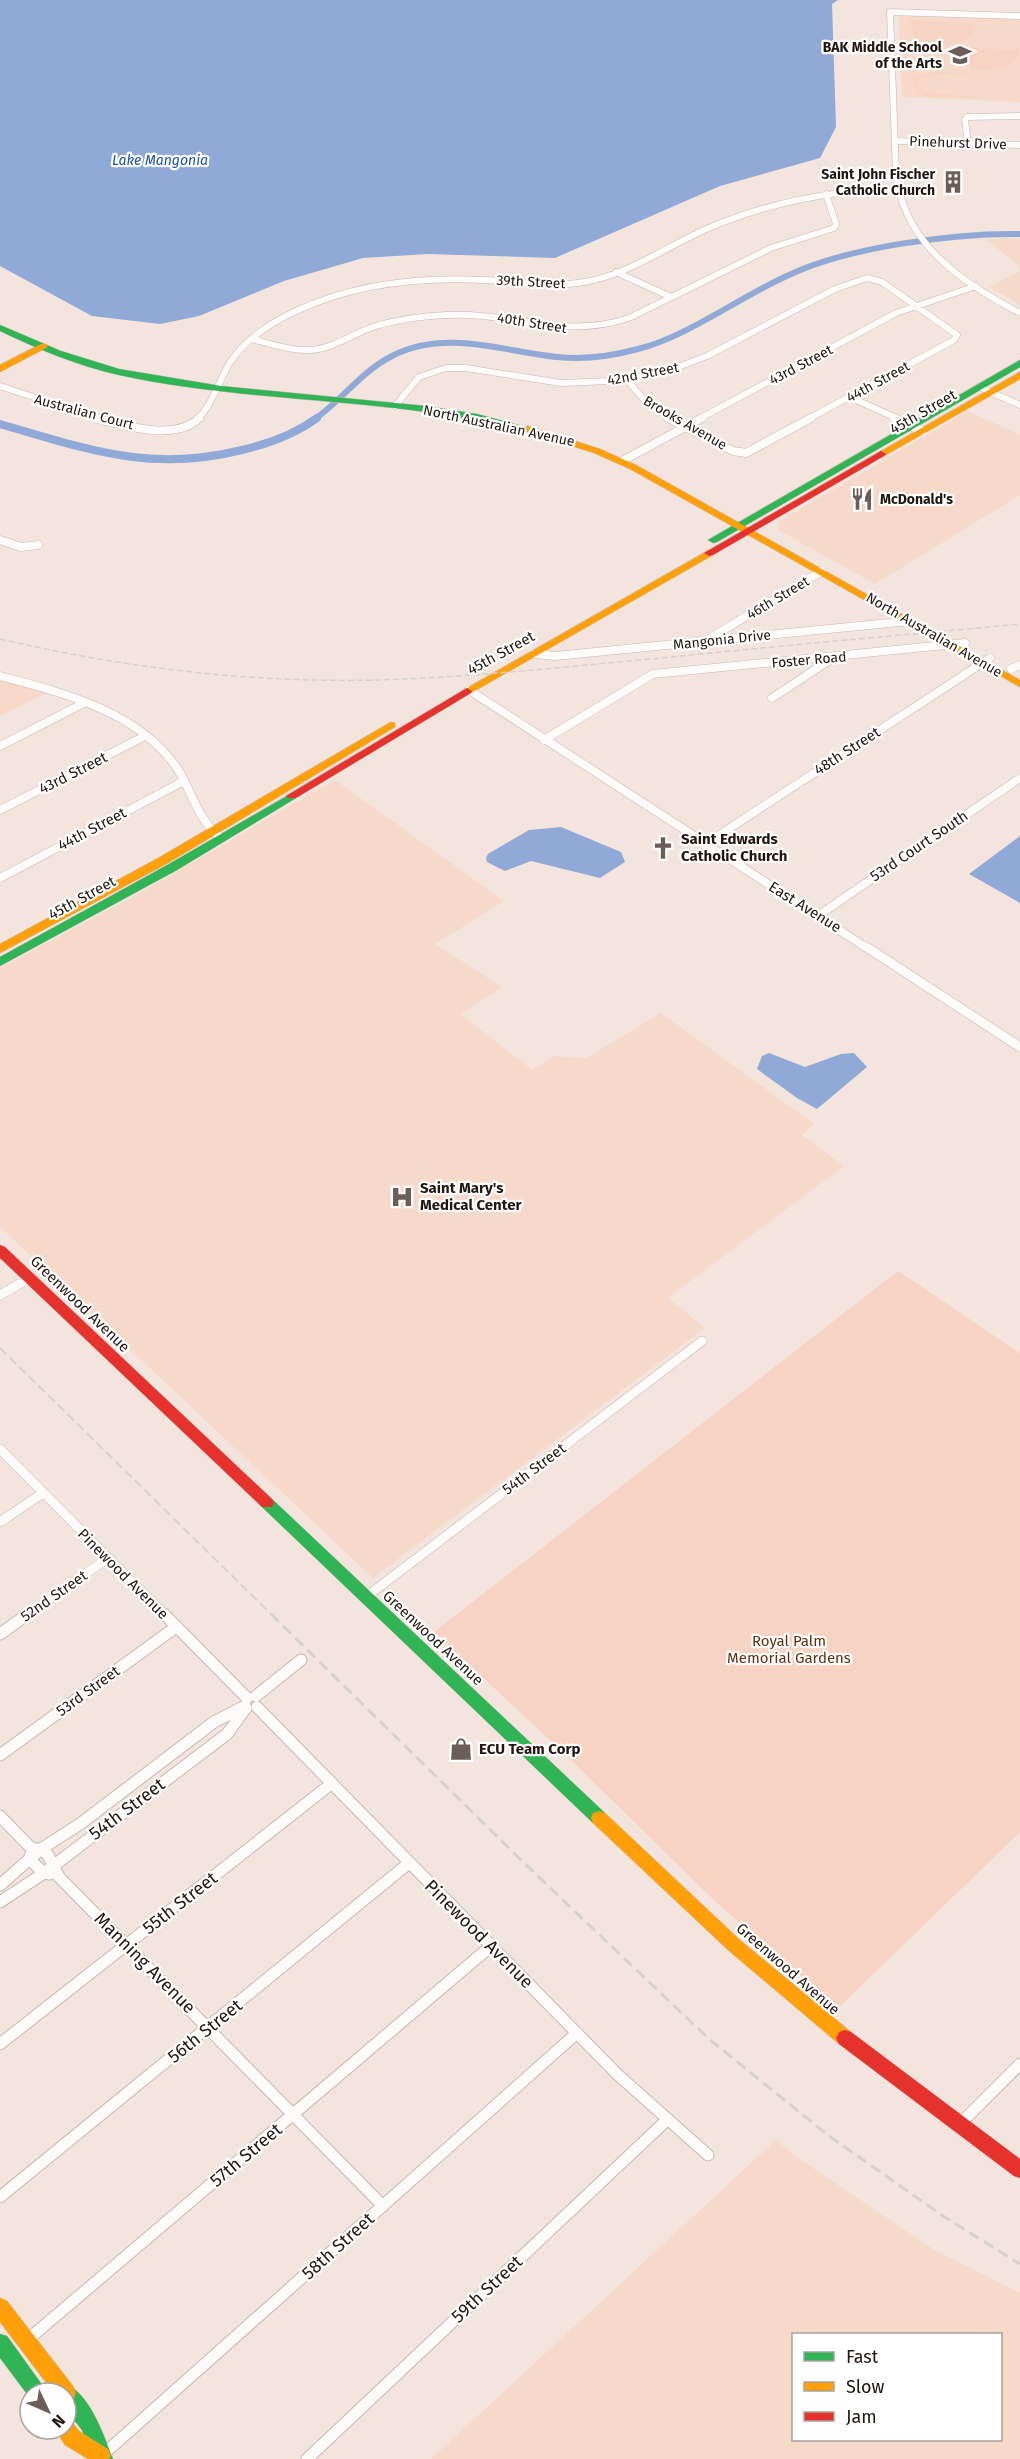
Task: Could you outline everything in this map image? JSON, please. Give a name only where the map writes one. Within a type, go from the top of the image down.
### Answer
[{"type":"main road","name":"North Australian Avenue","points":[[0,321],[40,345]]},
{"type":"main road","name":"North Australian Avenue","points":[[0,328],[115,373],[217,387],[326,395],[460,409],[550,429],[626,459],[959,644],[987,660],[1020,684]]},
{"type":"main road","points":[[0,362],[40,345]]},
{"type":"main road","points":[[0,369],[40,345]]},
{"type":"main road","name":"45th Street","points":[[984,390],[1020,363]]},
{"type":"main road","name":"45th Street","points":[[0,962],[216,835],[534,654],[917,428],[984,390],[1020,375]]},
{"type":"main road","name":"North Australian Avenue","points":[[748,526],[910,621],[959,644]]},
{"type":"main road","name":"45th Street","points":[[0,949],[216,835],[309,772],[748,526]]},
{"type":"main road","name":"North Australian Avenue","points":[[987,660],[1017,670]]},
{"type":"main road","name":"Greenwood Avenue","points":[[0,1250],[734,1945],[849,2043],[1020,2170]]},
{"type":"main road","points":[[0,2307],[57,2381]]},
{"type":"main road","points":[[0,2343],[5,2359],[26,2381]]},
{"type":"main road","points":[[78,2409],[89,2424],[101,2458]]},
{"type":"main road","points":[[76,2441],[101,2458]]},
{"type":"street","points":[[1016,309],[949,267],[928,246],[907,217],[898,189],[890,12],[1020,16]]},
{"type":"street","points":[[968,144],[965,120],[967,117],[1020,116]]},
{"type":"street","name":"Pinehurst Drive","points":[[895,141],[1020,145]]},
{"type":"street","name":"39th Street","points":[[217,387],[235,356],[252,339],[298,310],[342,295],[407,282],[463,279],[566,285],[589,281],[616,272],[734,218],[826,194],[898,189]]},
{"type":"street","name":"40th Street","points":[[252,339],[296,350],[313,350],[386,323],[447,315],[488,316],[559,328],[595,328],[622,321],[771,248],[834,228],[836,224],[826,194]]},
{"type":"street","points":[[616,272],[671,297]]},
{"type":"street","name":"42nd Street","points":[[397,403],[422,375],[451,368],[543,381],[579,383],[627,380],[662,373],[694,362],[835,289],[861,279],[879,280],[913,306]]},
{"type":"street","points":[[978,287],[1005,300],[1020,313]]},
{"type":"street","name":"43rd Street","points":[[626,459],[913,306],[978,287]]},
{"type":"street","name":"44th Street","points":[[751,452],[954,340],[957,335],[913,306]]},
{"type":"street","name":"Brooks Avenue","points":[[627,380],[645,402],[733,451],[751,452]]},
{"type":"street","name":"Australian Court","points":[[0,386],[94,417],[161,429],[185,428],[195,423],[217,387]]},
{"type":"street","points":[[984,390],[1020,405]]},
{"type":"street","points":[[850,397],[917,428]]},
{"type":"street","points":[[0,540],[21,547],[38,544]]},
{"type":"street","name":"46th Street","points":[[703,643],[822,571]]},
{"type":"street","name":"Mangonia Drive","points":[[534,654],[555,656],[910,621]]},
{"type":"street","name":"Foster Road","points":[[544,740],[644,677],[653,674],[959,644]]},
{"type":"street","points":[[772,698],[834,658]]},
{"type":"street","name":"48th Street","points":[[704,845],[987,660]]},
{"type":"street","points":[[0,676],[54,691],[84,703],[119,719],[145,736],[168,757],[184,781],[201,821],[216,835]]},
{"type":"street","name":"East Avenue","points":[[470,690],[704,845],[819,915],[1020,1047]]},
{"type":"street","points":[[0,746],[84,703]]},
{"type":"street","name":"43rd Street","points":[[0,810],[145,736]]},
{"type":"street","name":"53rd Court South","points":[[819,915],[1020,778]]},
{"type":"street","name":"44th Street","points":[[0,878],[184,781]]},
{"type":"street","points":[[0,1295],[30,1278]]},
{"type":"street","name":"54th Street","points":[[366,1597],[702,1341]]},
{"type":"street","name":"Pinewood Avenue","points":[[0,1449],[577,2033],[708,2155]]},
{"type":"street","points":[[0,1521],[43,1493]]},
{"type":"street","name":"52nd Street","points":[[0,1634],[108,1558]]},
{"type":"street","name":"53rd Street","points":[[0,1755],[176,1628]]},
{"type":"street","name":"54th Street","points":[[0,1885],[34,1852],[80,1824],[214,1722],[250,1703],[301,1660]]},
{"type":"street","name":"54th Street","points":[[57,1869],[74,1848],[227,1734],[250,1703]]},
{"type":"street","name":"55th Street","points":[[0,2044],[331,1784]]},
{"type":"street","name":"Manning Avenue","points":[[0,1816],[34,1852],[57,1869],[127,1945],[383,2206]]},
{"type":"street","name":"Manning Avenue","points":[[34,1852],[44,1873]]},
{"type":"street","name":"56th Street","points":[[0,2197],[409,1863]]},
{"type":"street","points":[[0,1902],[44,1873],[57,1869]]},
{"type":"street","name":"57th Street","points":[[5,2359],[491,1946]]},
{"type":"street","name":"58th Street","points":[[101,2458],[577,2033]]},
{"type":"street","points":[[958,2126],[1020,2064]]},
{"type":"street","name":"59th Street","points":[[307,2459],[668,2119]]},
{"type":"shaded area","name":"BAK Middle School of the Arts","points":[[900,16],[1020,19],[1020,102],[902,97],[899,19]]},
{"type":"shaded area","points":[[1008,238],[1020,239],[1020,267],[987,240]]},
{"type":"shaded area","points":[[1020,271],[1020,305],[989,287]]},
{"type":"shaded area","points":[[968,411],[1020,435],[1020,495],[875,584],[778,530],[778,522]]},
{"type":"shaded area","points":[[0,679],[49,692],[0,716]]},
{"type":"shaded area","name":"Saint Mary's Medical Center","points":[[335,780],[504,901],[435,944],[502,987],[461,1014],[532,1070],[554,1056],[586,1058],[661,1013],[814,1124],[802,1135],[844,1166],[668,1298],[705,1328],[373,1578],[0,1227],[0,968],[129,899]]},
{"type":"shaded area","points":[[776,2140],[795,2156],[933,2249],[1020,2293],[1020,2459],[431,2459]]},
{"type":"green space","points":[[917,20],[976,24],[974,32],[961,42],[916,46],[910,22]]},
{"type":"green space","points":[[965,49],[1019,50],[1014,62],[1002,68],[972,70]]},
{"type":"green space","points":[[932,72],[1020,74],[933,74],[921,77],[916,83],[922,90],[934,94],[1020,99],[918,96],[923,93],[913,87],[913,79]]},
{"type":"green space","name":"Royal Palm Memorial Gardens","points":[[898,1271],[1020,1353],[1020,1832],[838,2008],[717,1903],[568,1757],[434,1632]]},
{"type":"water","name":"Lake Mangonia","points":[[0,0],[838,0],[832,4],[836,127],[820,158],[720,186],[555,258],[428,254],[363,258],[284,281],[199,316],[160,324],[92,316],[0,266]]},
{"type":"water","points":[[561,827],[621,852],[625,862],[600,878],[531,861],[505,871],[487,862],[488,854],[529,830]]},
{"type":"water","points":[[1020,836],[1020,903],[969,874]]},
{"type":"water","points":[[769,1053],[805,1067],[841,1054],[854,1053],[867,1067],[817,1109],[797,1098],[757,1069],[762,1056]]},
{"type":"waterway","points":[[315,419],[381,362],[412,348],[453,343],[567,358],[618,354],[675,336],[771,283],[813,265],[871,249],[933,239],[1020,234]]},
{"type":"waterway","points":[[0,424],[119,455],[178,459],[209,457],[262,445],[290,434],[317,418]]},
{"type":"railway","points":[[0,639],[93,658],[188,672],[282,679],[378,680],[525,671],[1020,624]]},
{"type":"railway","points":[[0,1348],[273,1616]]},
{"type":"railway","points":[[271,1614],[523,1862],[709,2039],[829,2136],[943,2216],[1020,2264]]},
{"type":"traffic: fast","points":[[0,328],[88,363],[170,382],[426,409],[477,417],[528,429]]},
{"type":"traffic: fast","points":[[713,540],[1020,363]]},
{"type":"traffic: fast","points":[[0,962],[173,867],[292,796]]},
{"type":"traffic: fast","points":[[267,1503],[599,1818]]},
{"type":"traffic: fast","points":[[0,2343],[29,2381]]},
{"type":"traffic: fast","points":[[78,2410],[89,2424],[103,2459]]},
{"type":"traffic: slow","points":[[0,369],[43,346]]},
{"type":"traffic: slow","points":[[881,454],[1020,375]]},
{"type":"traffic: slow","points":[[528,429],[597,451],[633,467],[1020,684]]},
{"type":"traffic: slow","points":[[467,691],[709,553]]},
{"type":"traffic: slow","points":[[0,949],[164,860],[391,725]]},
{"type":"traffic: slow","points":[[599,1818],[734,1945],[845,2038]]},
{"type":"traffic: slow","points":[[0,2307],[57,2381]]},
{"type":"traffic: slow","points":[[77,2441],[101,2456]]},
{"type":"traffic: jam","points":[[709,553],[881,454]]},
{"type":"traffic: jam","points":[[292,796],[467,691]]},
{"type":"traffic: jam","points":[[0,1250],[267,1503]]},
{"type":"traffic: jam","points":[[845,2038],[1020,2170]]},
{"type":"place","name":"BAK Middle School of the Arts","points":[[960,55]]},
{"type":"place","name":"Saint John Fischer Catholic Church","points":[[953,182]]},
{"type":"place","name":"McDonald's","points":[[862,499]]},
{"type":"place","name":"Saint Edwards Catholic Church","points":[[663,848]]},
{"type":"place","name":"Saint Mary's Medical Center","points":[[402,1197]]},
{"type":"place","name":"ECU Team Corp","points":[[461,1749]]}]
